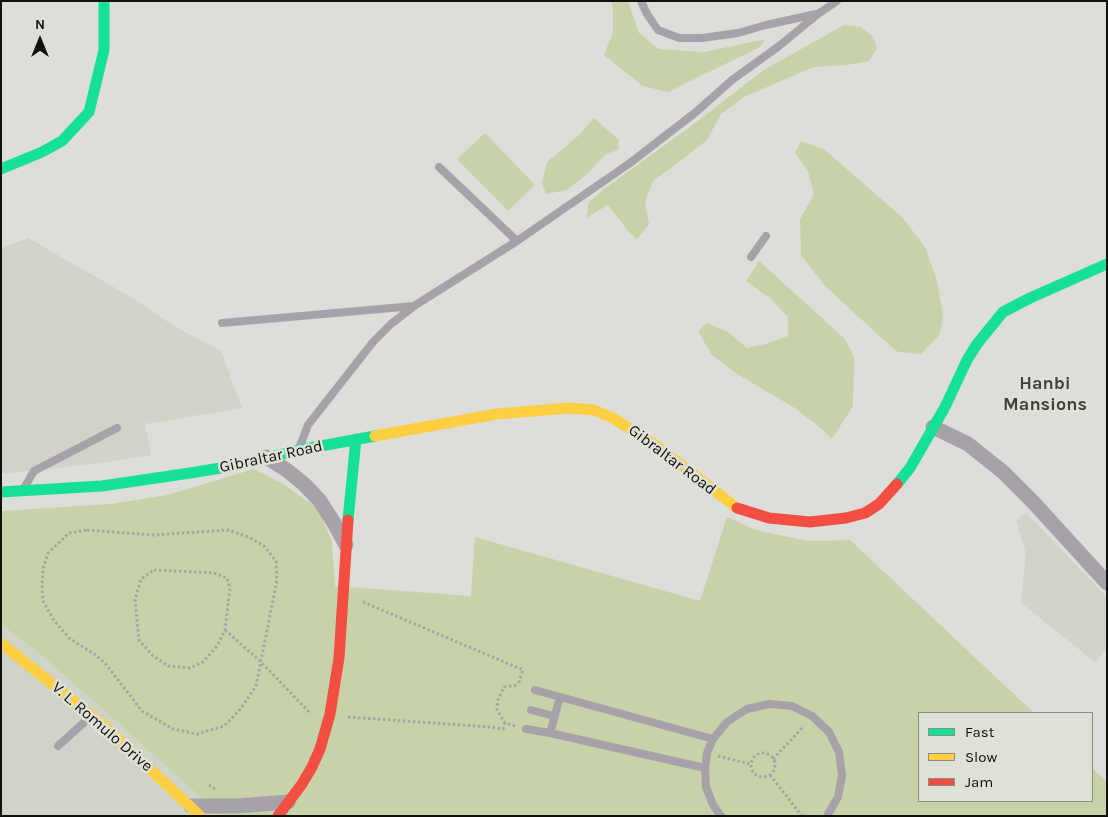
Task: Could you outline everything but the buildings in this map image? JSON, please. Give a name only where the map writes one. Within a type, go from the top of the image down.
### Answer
[{"type":"street","points":[[1,169],[42,152],[62,141],[89,112],[104,50],[104,1]]},
{"type":"street","name":"Gibraltar Road","points":[[1,492],[112,484],[233,466],[298,450],[497,414],[569,408],[594,410],[613,418],[657,446],[733,506],[750,513],[769,518],[810,522],[846,518],[865,513],[879,504],[910,468],[977,344],[1003,312],[1107,264]]},
{"type":"street","points":[[933,427],[968,444],[1003,472],[1107,583]]},
{"type":"street","points":[[278,816],[312,767],[330,714],[339,658],[346,545],[356,439]]},
{"type":"street","points":[[266,457],[294,476],[320,501],[346,545]]},
{"type":"street","name":"V. L. Romulo Drive","points":[[1,643],[92,716],[195,811]]},
{"type":"street","points":[[195,811],[288,802]]},
{"type":"lane","points":[[641,1],[658,30],[679,38],[702,38],[738,33],[818,14]]},
{"type":"lane","points":[[298,450],[308,425],[373,342],[391,324],[414,306],[517,241],[630,163],[696,112],[732,80],[779,46],[818,14],[838,1]]},
{"type":"lane","points":[[439,167],[517,241]]},
{"type":"lane","points":[[751,257],[766,236]]},
{"type":"lane","points":[[222,323],[414,306]]},
{"type":"lane","points":[[23,490],[34,471],[117,428]]},
{"type":"lane","points":[[535,690],[713,739]]},
{"type":"lane","points":[[550,733],[560,697]]},
{"type":"lane","points":[[721,816],[713,805],[706,787],[705,768],[713,739],[727,722],[747,710],[769,704],[792,706],[812,716],[829,732],[839,752],[842,775],[838,797],[827,816]]},
{"type":"lane","points":[[531,710],[554,716]]},
{"type":"lane","points":[[58,746],[92,716]]},
{"type":"lane","points":[[526,729],[705,768]]},
{"type":"path","points":[[86,530],[153,535],[229,530],[248,537],[264,546],[276,560],[278,580],[261,662],[256,686],[239,711],[224,726],[197,734],[173,730],[142,711],[105,664],[94,654],[69,638],[53,619],[43,601],[42,593],[43,569],[48,553],[69,533],[86,530]]},
{"type":"path","points":[[154,570],[214,573],[227,578],[230,588],[225,630],[217,646],[203,662],[190,668],[168,666],[152,656],[139,640],[135,600],[142,579],[154,570]]},
{"type":"path","points":[[345,717],[503,729],[505,723],[497,710],[498,700],[504,687],[518,685],[523,670],[363,602]]},
{"type":"path","points":[[225,630],[261,662],[326,729]]},
{"type":"path","points":[[773,759],[812,716]]},
{"type":"path","points":[[762,753],[768,754],[773,759],[775,768],[770,775],[759,777],[754,774],[750,764],[757,754],[762,753]]},
{"type":"path","points":[[734,760],[750,764]]},
{"type":"path","points":[[770,775],[802,816]]},
{"type":"shaded area","points":[[28,238],[131,297],[174,326],[221,351],[242,408],[145,424],[151,455],[101,463],[1,474],[1,248]]},
{"type":"shaded area","points":[[1026,513],[1107,597],[1107,649],[1095,662],[1021,603],[1026,554],[1016,520]]},
{"type":"shaded area","points":[[1,624],[45,658],[222,816],[1,816]]},
{"type":"green space","points":[[611,1],[628,1],[639,33],[659,49],[704,52],[766,39],[760,47],[668,92],[643,86],[604,55],[613,32],[613,8]]},
{"type":"green space","points":[[844,25],[861,27],[873,37],[877,48],[869,61],[847,65],[814,67],[746,96],[721,114],[707,140],[653,181],[645,202],[649,224],[637,239],[628,231],[608,205],[586,218],[589,202],[604,189],[698,121],[762,71]]},
{"type":"green space","points":[[594,118],[619,140],[618,150],[606,154],[587,174],[567,190],[546,194],[542,183],[547,162],[578,136]]},
{"type":"green space","points":[[485,133],[535,185],[508,211],[457,159]]},
{"type":"green space","points":[[801,141],[825,150],[903,218],[925,247],[937,280],[943,316],[940,334],[921,354],[898,352],[887,343],[825,286],[801,255],[800,219],[814,194],[808,171],[795,153]]},
{"type":"green space","points":[[759,261],[844,338],[854,356],[853,406],[832,439],[795,408],[737,374],[711,354],[698,331],[707,323],[728,332],[747,348],[788,336],[788,317],[770,298],[746,281]]},
{"type":"green space","points":[[254,469],[283,484],[317,508],[332,541],[335,586],[471,596],[475,537],[700,601],[727,517],[756,530],[808,541],[850,540],[1033,712],[918,712],[918,802],[1093,802],[1093,769],[1107,782],[1107,816],[222,816],[45,658],[1,624],[1,511],[111,504],[167,495]]},
{"type":"traffic: fast","points":[[1,169],[42,152],[62,141],[89,112],[104,50],[104,1]]},
{"type":"traffic: fast","points":[[897,484],[910,468],[945,407],[967,360],[977,344],[1003,312],[1107,264]]},
{"type":"traffic: fast","points":[[1,492],[102,486],[190,473],[233,466],[299,450],[375,436]]},
{"type":"traffic: fast","points":[[348,520],[356,439]]},
{"type":"traffic: slow","points":[[375,436],[497,414],[569,408],[594,410],[613,418],[657,446],[737,508]]},
{"type":"traffic: slow","points":[[1,643],[103,725],[200,816]]},
{"type":"traffic: jam","points":[[737,508],[769,518],[810,522],[846,518],[865,513],[879,504],[897,484]]},
{"type":"traffic: jam","points":[[278,816],[312,767],[320,749],[330,714],[339,658],[348,520]]},
{"type":"district","name":"Hanbi Mansions","points":[[1045,394]]}]
